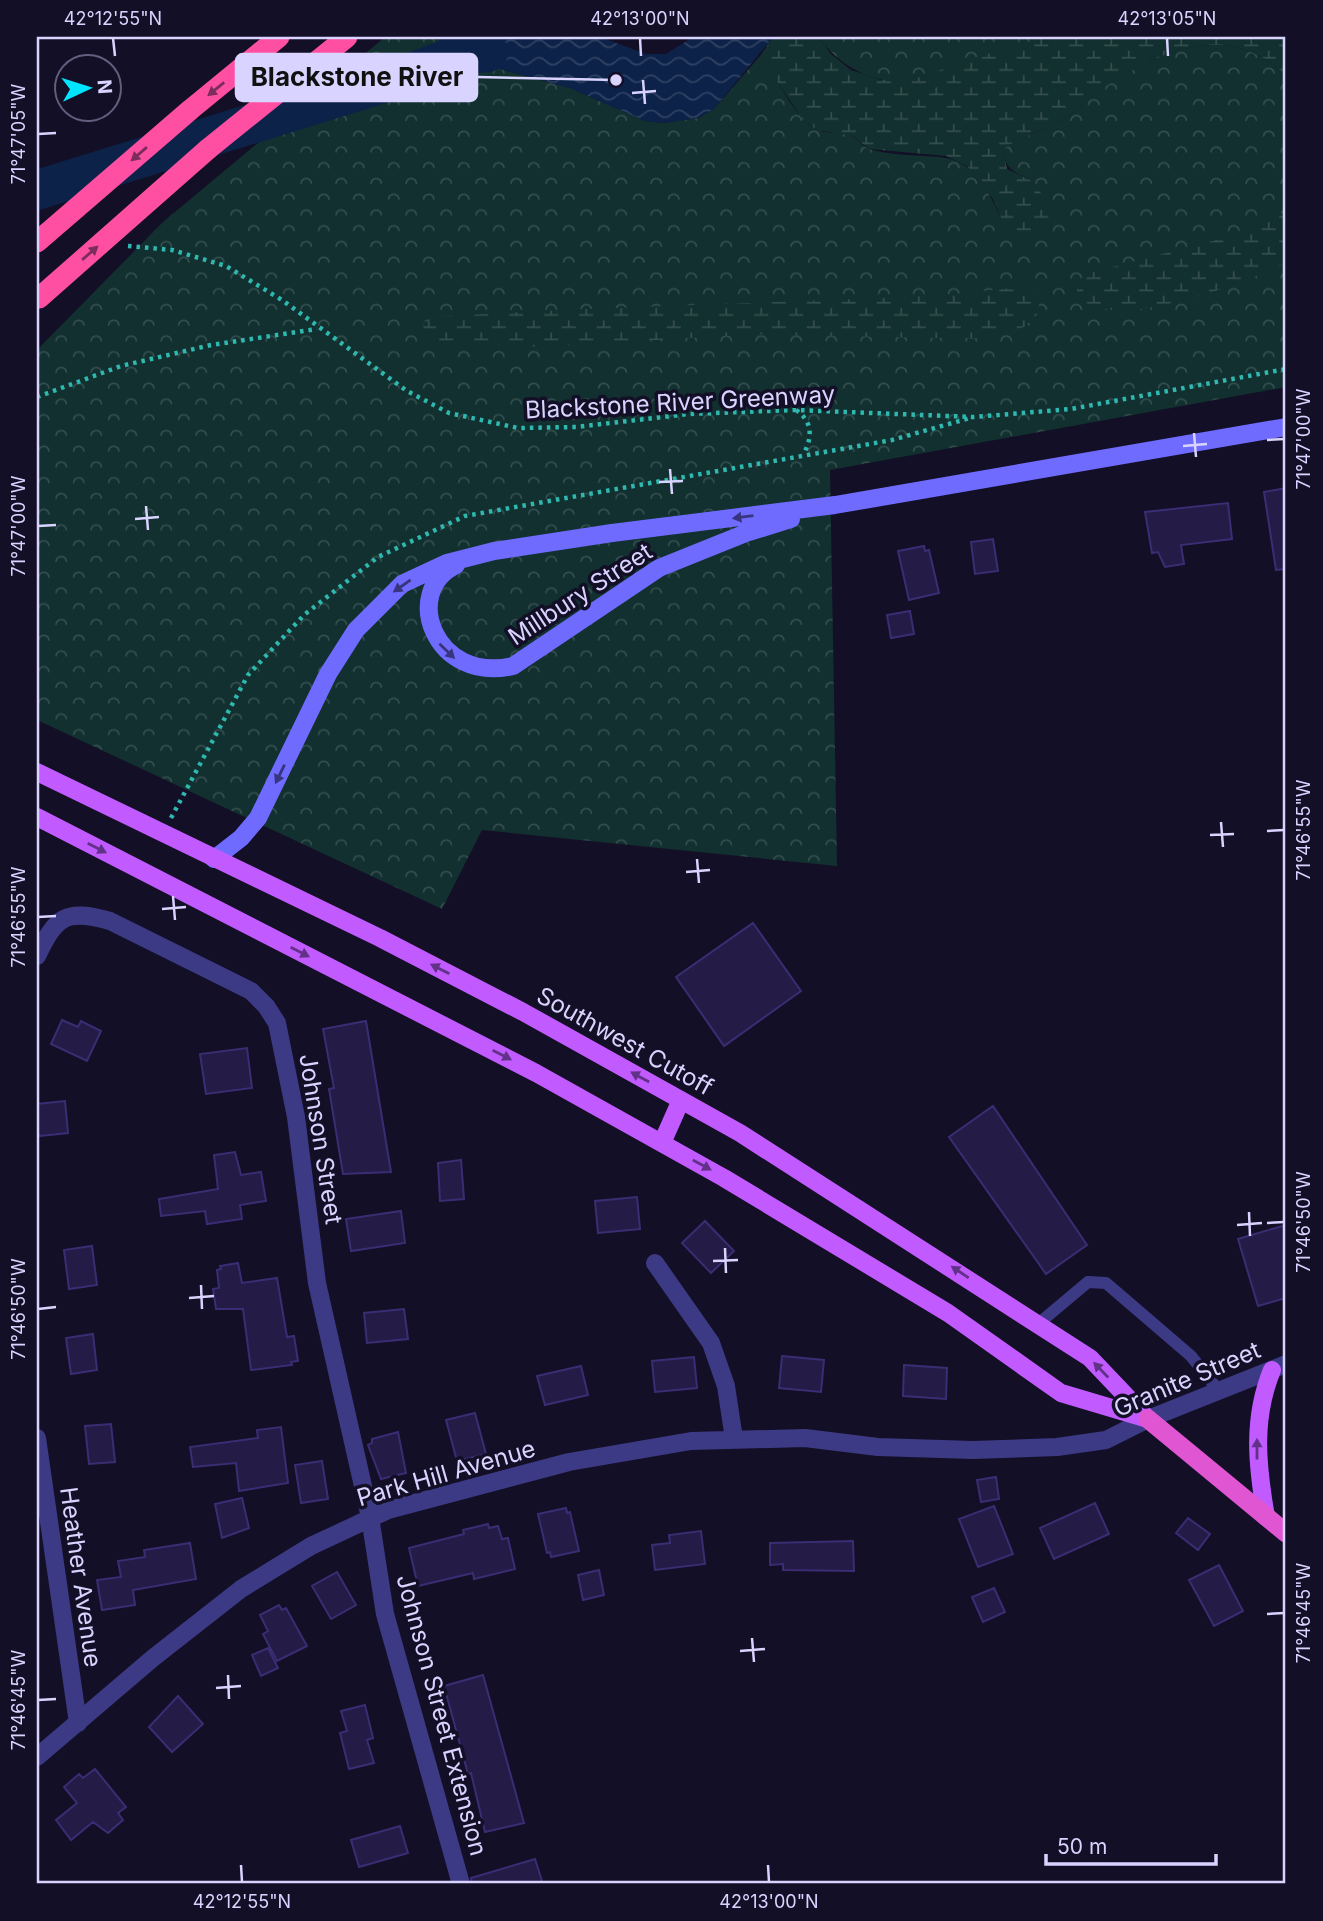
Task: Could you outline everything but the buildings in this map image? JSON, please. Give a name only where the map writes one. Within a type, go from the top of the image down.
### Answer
[{"type":"highway","points":[[37,242],[279,37]]},
{"type":"highway","points":[[37,299],[208,149],[348,37]]},
{"type":"highway","name":"Southwest Cutoff","points":[[1148,1419],[1286,1533]]},
{"type":"main road","name":"Millbury Street","points":[[214,859],[241,838],[258,818],[328,674],[356,630],[402,584],[447,563],[494,551],[835,505],[1286,428]]},
{"type":"main road","name":"Millbury Street","points":[[494,551],[451,568],[433,590],[430,606],[433,630],[445,651],[468,665],[493,670],[513,666],[659,568],[746,533],[835,505]]},
{"type":"main road","name":"Southwest Cutoff","points":[[37,772],[404,950],[681,1100],[836,1192],[1090,1358],[1148,1419]]},
{"type":"main road","name":"Southwest Cutoff","points":[[37,817],[537,1073],[662,1143],[948,1313],[1061,1394],[1148,1419]]},
{"type":"main road","points":[[662,1143],[681,1100]]},
{"type":"main road","points":[[1266,1517],[1257,1465],[1257,1422],[1262,1394],[1279,1367]]},
{"type":"street","name":"Johnson Street","points":[[37,956],[51,927],[69,916],[87,914],[110,921],[251,991],[266,1006],[277,1023],[296,1117],[317,1283],[370,1517]]},
{"type":"street","points":[[655,1263],[711,1343],[726,1386],[734,1440]]},
{"type":"street","name":"Granite Street","points":[[1106,1440],[1148,1419],[1279,1367]]},
{"type":"street","name":"Heather Avenue","points":[[37,1438],[78,1723]]},
{"type":"street","name":"Park Hill Avenue","points":[[37,1757],[153,1658],[241,1589],[289,1559],[370,1517],[569,1462],[691,1441],[805,1438],[878,1447],[973,1450],[1057,1447],[1106,1440]]},
{"type":"street","name":"Johnson Street Extension","points":[[370,1517],[385,1614],[461,1884]]},
{"type":"lane","points":[[1038,1324],[1088,1282],[1106,1283],[1191,1356],[1219,1391]]},
{"type":"path","name":"Blackstone River Greenway","points":[[118,245],[172,250],[226,266],[273,294],[318,329],[428,403],[449,413],[493,424],[548,429],[690,414],[795,410],[988,416],[1071,408],[1286,369]]},
{"type":"path","points":[[37,397],[131,363],[211,345],[318,329]]},
{"type":"path","points":[[795,410],[805,416],[810,431],[804,454]]},
{"type":"green space","points":[[385,37],[442,37],[432,53],[444,73],[449,75],[467,69],[492,67],[570,88],[645,121],[663,123],[698,118],[714,109],[760,56],[791,104],[814,128],[850,135],[872,150],[948,158],[962,164],[975,174],[988,192],[1001,218],[1032,181],[1008,166],[1003,149],[1062,120],[1102,88],[1147,62],[1195,47],[1219,45],[1242,49],[1265,59],[1286,76],[1286,387],[830,470],[837,866],[482,830],[442,909],[37,720],[37,350],[163,222]]},
{"type":"green space","points":[[773,37],[818,37],[831,54],[851,70],[881,80],[925,77],[953,64],[1045,37],[1286,37],[1286,76],[1265,59],[1242,49],[1219,45],[1171,53],[1147,62],[1125,75],[1062,120],[1003,149],[1007,169],[1032,181],[1054,211],[1050,229],[1020,234],[1001,218],[993,199],[967,166],[946,156],[869,149],[853,136],[817,130],[803,120],[760,56]]},
{"type":"green space","points":[[818,37],[1045,37],[957,63],[927,76],[895,81],[866,75],[852,68],[840,60]]},
{"type":"green space","points":[[1286,212],[1286,263],[1266,272],[1211,293],[1148,308],[1119,310],[1095,307],[1077,296],[1077,286],[1089,273],[1228,237],[1266,217]]},
{"type":"green space","points":[[1026,287],[1041,294],[1037,315],[1024,327],[984,339],[756,334],[541,347],[425,342],[423,322],[446,316],[931,296]]},
{"type":"water","points":[[442,37],[600,37],[646,54],[666,54],[693,37],[773,37],[714,109],[698,118],[663,123],[645,121],[570,88],[492,67],[467,69],[449,75],[444,73],[432,53]]},
{"type":"waterway","points":[[37,190],[377,85],[462,54],[488,52]]},
{"type":"place","name":"Blackstone River","points":[[616,80]]}]
